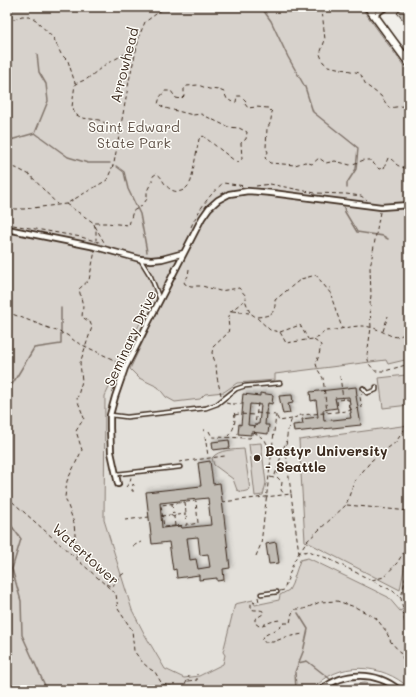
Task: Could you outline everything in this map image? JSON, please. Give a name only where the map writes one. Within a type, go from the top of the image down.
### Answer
[{"type":"main road","points":[[368,7],[406,53],[409,63]]},
{"type":"street","points":[[374,15],[386,7]]},
{"type":"street","name":"Seminary Drive","points":[[118,484],[111,452],[110,415],[125,368],[202,218],[209,208],[218,200],[229,194],[248,191],[381,207],[409,204]]},
{"type":"street","points":[[7,229],[96,247],[140,259],[162,259],[184,254]]},
{"type":"street","points":[[321,690],[335,681],[354,676],[364,676],[378,679],[399,690]]},
{"type":"lane","points":[[140,259],[151,277],[160,300]]},
{"type":"lane","points":[[110,415],[126,417],[206,408],[223,400],[236,389],[245,386],[280,383]]},
{"type":"lane","points":[[364,390],[367,393],[372,392],[376,390],[376,387]]},
{"type":"lane","points":[[117,474],[180,467]]},
{"type":"lane","points":[[259,594],[278,592]]},
{"type":"path","points":[[11,7],[11,20]]},
{"type":"path","name":"Arrowhead","points":[[66,204],[107,180],[114,163],[140,34],[146,22],[163,9],[172,7]]},
{"type":"path","points":[[320,7],[322,10],[324,40],[320,54],[323,62],[328,66],[360,73],[366,85],[381,96],[389,108],[403,106],[409,115]]},
{"type":"path","points":[[7,22],[22,16],[29,16],[36,20],[54,39],[61,54],[68,61],[75,85],[72,107],[75,114],[82,118],[99,120],[120,131]]},
{"type":"path","points":[[75,85],[87,79],[106,64],[136,48]]},
{"type":"path","points":[[94,223],[129,225],[133,211],[142,206],[147,199],[147,191],[153,176],[156,174],[161,176],[165,185],[173,191],[183,191],[188,187],[199,139],[203,136],[235,161],[238,162],[242,159],[241,143],[246,139],[247,132],[239,128],[228,127],[201,114],[193,116],[165,108],[158,104],[160,97],[166,90],[176,98],[181,99],[184,96],[184,89],[187,86],[198,85],[209,89],[219,90],[224,92],[226,99],[234,103],[236,102],[237,96],[241,96],[246,101],[245,104],[248,108],[268,108],[272,112],[272,118],[270,125],[267,128],[266,148],[268,152],[265,158],[270,162],[295,165],[305,162],[312,164],[319,158],[326,164],[335,161],[350,165],[360,161],[370,160],[379,169],[384,168],[388,158],[393,159],[399,166],[405,167],[409,170]]},
{"type":"path","points":[[7,166],[16,168],[30,175],[58,204]]},
{"type":"path","points":[[7,210],[66,204],[94,223],[105,244]]},
{"type":"path","points":[[381,207],[370,268],[372,295],[370,304],[371,328],[367,355],[369,364],[375,371],[385,371],[409,364]]},
{"type":"path","points":[[77,558],[74,523],[64,497],[67,481],[82,450],[76,431],[84,418],[77,399],[82,381],[80,362],[92,327],[90,322],[82,316],[79,289],[89,280],[96,247],[96,230],[94,223]]},
{"type":"path","points":[[189,269],[188,276],[184,282],[185,284],[191,286],[202,286],[220,291],[239,288],[246,296],[245,300],[250,313]]},
{"type":"path","points":[[256,317],[265,316],[272,313],[275,307],[275,300],[301,279],[316,275],[331,294]]},
{"type":"path","points":[[330,287],[338,319],[342,328]]},
{"type":"path","points":[[243,404],[228,404],[223,400],[218,386],[216,365],[212,353],[213,347],[228,333],[228,319],[231,311],[245,300]]},
{"type":"path","points":[[231,311],[250,313],[270,330],[280,332],[300,326],[308,340]]},
{"type":"path","points":[[7,312],[66,335],[76,342],[86,345],[94,351],[112,358],[125,368]]},
{"type":"path","points":[[383,331],[388,316]]},
{"type":"path","points":[[280,332],[286,343],[320,337],[324,331],[335,331],[342,328],[360,326],[383,331],[390,336],[400,337],[409,331]]},
{"type":"path","points":[[313,339],[321,345],[316,364],[323,378],[328,413]]},
{"type":"path","points":[[340,376],[343,399]]},
{"type":"path","points":[[276,415],[279,420],[292,419],[301,415],[338,412],[362,408],[360,397],[364,390]]},
{"type":"path","points":[[338,412],[337,400],[348,399],[350,410]]},
{"type":"path","points":[[209,432],[212,437],[247,439],[252,437],[258,403]]},
{"type":"path","points":[[227,437],[234,428],[234,411]]},
{"type":"path","points":[[257,413],[276,415]]},
{"type":"path","points":[[235,417],[235,414],[256,415]]},
{"type":"path","points":[[256,556],[261,544],[270,477],[276,415]]},
{"type":"path","points":[[270,477],[274,478],[292,419]]},
{"type":"path","points":[[278,592],[284,590],[294,561],[306,542],[346,505],[354,482],[372,460],[396,442],[409,422]]},
{"type":"path","points":[[204,429],[208,458]]},
{"type":"path","points":[[254,432],[265,440],[272,454]]},
{"type":"path","points":[[286,437],[291,494],[299,553]]},
{"type":"path","points":[[179,462],[225,456]]},
{"type":"path","points":[[276,472],[278,473],[277,477],[282,482],[281,490],[284,495]]},
{"type":"path","points":[[126,487],[130,482],[131,477]]},
{"type":"path","points":[[134,491],[132,491],[131,488],[133,484],[135,486]]},
{"type":"path","points":[[222,502],[291,494]]},
{"type":"path","name":"Watertower","points":[[7,497],[116,594],[118,609],[132,630],[134,651],[143,663],[155,672],[162,684],[170,686],[176,690]]},
{"type":"path","points":[[196,501],[198,523],[164,527],[161,505],[185,502],[196,501]]},
{"type":"path","points":[[185,502],[188,525]]},
{"type":"path","points":[[172,503],[173,512],[175,512],[176,515]]},
{"type":"path","points":[[346,505],[409,511]]},
{"type":"path","points":[[170,515],[173,512]]},
{"type":"path","points":[[174,517],[176,515],[186,514]]},
{"type":"path","points":[[162,516],[170,515],[174,517]]},
{"type":"path","points":[[174,517],[175,526]]},
{"type":"path","points":[[125,520],[149,518]]},
{"type":"path","points":[[133,546],[141,542]]},
{"type":"path","points":[[372,580],[384,577],[397,562],[409,544]]},
{"type":"path","points":[[299,553],[308,551],[330,559],[394,591],[401,598]]},
{"type":"path","points":[[404,552],[409,555]]},
{"type":"path","points":[[409,563],[401,598],[409,638]]},
{"type":"path","points":[[112,587],[120,576],[126,572]]},
{"type":"path","points":[[104,583],[112,587],[113,591]]},
{"type":"path","points":[[259,594],[259,602],[251,603],[251,609],[260,609],[263,611],[263,614],[255,619],[255,623],[259,626],[274,620],[281,620],[284,623],[290,623],[292,613],[296,609],[304,609],[320,602],[337,601],[356,607],[376,618],[399,651],[409,670]]},
{"type":"path","points":[[284,623],[282,627],[265,634],[261,638],[264,642],[273,642],[286,637],[303,634]]},
{"type":"path","points":[[187,682],[197,680],[197,674]]},
{"type":"path","points":[[182,690],[189,676]]},
{"type":"path","points":[[7,686],[9,690]]},
{"type":"shaded area","name":"Bastyr University - Seattle","points":[[409,228],[409,605],[400,611],[388,597],[308,558],[300,560],[289,590],[280,595],[279,600],[255,605],[253,600],[225,655],[224,664],[199,676],[184,678],[165,669],[132,610],[104,520],[105,396],[153,296],[182,310]]},
{"type":"green space","name":"Saint Edward State Park","points":[[7,7],[361,7],[409,73],[409,359],[388,364],[386,360],[275,374],[275,380],[237,383],[224,392],[205,394],[200,399],[175,402],[166,397],[158,387],[139,378],[130,369],[162,301],[153,296],[105,396],[104,520],[132,610],[165,669],[184,678],[199,676],[223,664],[225,655],[223,652],[235,604],[253,600],[255,605],[279,600],[280,595],[289,590],[300,560],[308,558],[388,597],[400,611],[409,605],[409,688],[386,674],[360,668],[334,674],[323,680],[313,690],[7,690]]},
{"type":"green space","points":[[406,375],[409,405],[383,408],[379,378]]},
{"type":"green space","points":[[409,425],[409,544],[400,590],[305,541],[299,440]]},
{"type":"green space","points":[[261,443],[266,483],[263,495],[255,496],[249,444]]},
{"type":"green space","points":[[244,449],[250,490],[242,492],[237,490],[233,479],[214,465],[212,458],[223,451]]},
{"type":"green space","points":[[365,683],[375,685],[386,690],[334,690],[354,684]]},
{"type":"building","points":[[404,7],[409,7],[409,11],[407,12],[409,18],[405,22],[397,13]]},
{"type":"building","points":[[356,387],[361,425],[294,432],[293,425],[303,424],[302,419],[318,417],[316,400],[311,401],[310,392]],"holes":[[[349,397],[351,418],[324,421],[323,410],[337,408],[335,398]]]},
{"type":"building","points":[[260,393],[273,395],[272,404],[268,403],[266,412],[265,425],[269,425],[268,434],[251,432],[251,435],[238,434],[239,424],[241,425],[243,394],[260,396]],"holes":[[[250,404],[261,405],[259,424],[256,426],[248,425]]]},
{"type":"building","points":[[292,395],[293,403],[288,404],[290,413],[283,414],[279,396]]},
{"type":"building","points":[[229,440],[230,448],[213,450],[212,442]]},
{"type":"building","points":[[210,461],[213,484],[220,483],[230,568],[223,569],[224,580],[217,581],[217,578],[199,580],[199,575],[177,578],[176,569],[173,570],[169,542],[152,544],[146,492],[201,486],[198,463]],"holes":[[[208,498],[211,525],[182,528],[181,526],[162,528],[160,503]],[[198,537],[200,555],[208,554],[210,567],[198,569],[196,559],[190,560],[187,538]]]},
{"type":"building","points":[[276,542],[279,563],[269,564],[266,544]]},
{"type":"waterway","points":[[261,7],[271,21],[288,57],[305,87],[313,112],[358,148],[356,169],[347,183],[347,188]]},
{"type":"waterway","points":[[35,133],[48,101],[46,84],[39,72],[37,54]]},
{"type":"waterway","points":[[7,141],[35,133],[68,157],[88,163],[110,163]]},
{"type":"waterway","points":[[116,166],[124,172],[128,189],[140,214],[147,252]]},
{"type":"waterway","points":[[344,207],[345,212],[357,232],[383,236],[388,239]]},
{"type":"waterway","points":[[7,393],[34,348],[61,344],[61,308]]},
{"type":"waterway","points":[[7,424],[7,452]]},
{"type":"waterway","points":[[7,517],[8,521],[21,539],[12,569],[21,601],[22,635],[47,690]]},
{"type":"waterway","points":[[296,690],[295,672],[303,652],[308,629],[298,613]]},
{"type":"waterway","points":[[298,663],[307,661],[330,679]]},
{"type":"waterway","points":[[338,685],[342,690]]},
{"type":"place","name":"Bastyr University - Seattle","points":[[257,458]]}]
